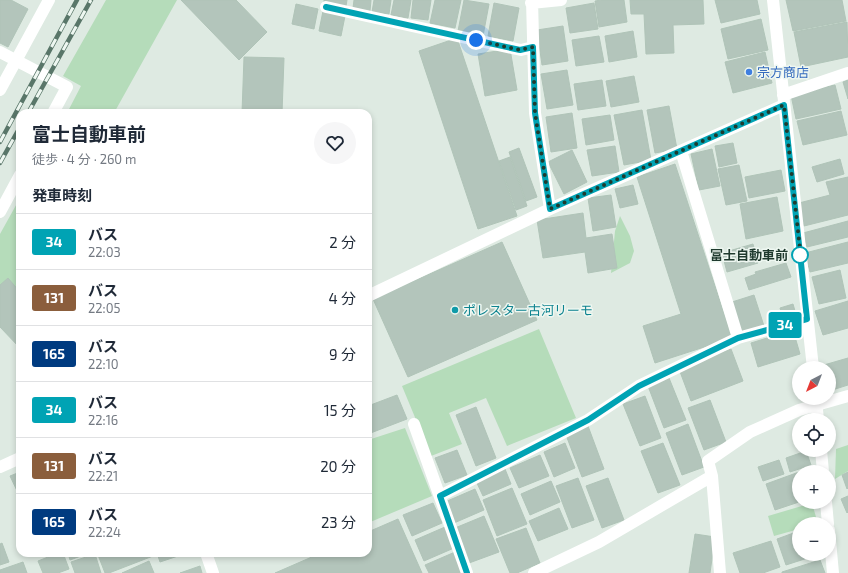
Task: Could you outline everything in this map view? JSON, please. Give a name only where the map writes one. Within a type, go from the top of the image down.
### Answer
[{"type":"street","points":[[0,90],[49,0]]},
{"type":"street","points":[[550,209],[535,113],[532,1],[561,0]]},
{"type":"street","points":[[773,0],[812,361]]},
{"type":"street","points":[[326,7],[520,50],[533,47]]},
{"type":"street","points":[[0,52],[67,87],[55,109]]},
{"type":"street","points":[[372,294],[550,209],[681,151],[783,100],[848,73]]},
{"type":"street","points":[[681,151],[738,338]]},
{"type":"street","points":[[0,212],[16,182]]},
{"type":"street","points":[[440,496],[588,420],[639,386],[738,338],[807,319]]},
{"type":"street","points":[[836,398],[848,396]]},
{"type":"street","points":[[720,573],[712,476],[708,461],[750,432],[810,405]]},
{"type":"street","points":[[414,424],[467,573]]},
{"type":"street","points":[[0,467],[16,460]]},
{"type":"street","points":[[534,573],[599,542],[712,476]]},
{"type":"street","points":[[207,557],[213,573]]},
{"type":"street","points":[[832,561],[833,573]]},
{"type":"green space","points":[[106,0],[177,0],[116,109],[69,109],[81,86],[63,76]]},
{"type":"green space","points":[[16,205],[16,289],[0,318],[0,234]]},
{"type":"green space","points":[[620,216],[630,236],[634,251],[630,263],[611,273],[615,231]]},
{"type":"green space","points":[[539,329],[576,418],[507,446],[486,398],[449,413],[462,444],[431,456],[402,386]]},
{"type":"green space","points":[[405,428],[432,496],[372,521],[372,439]]},
{"type":"green space","points":[[848,445],[848,471],[836,478],[835,465],[836,449]]},
{"type":"green space","points":[[792,509],[814,509],[816,517],[792,517],[792,531],[774,536],[768,516]]},
{"type":"building","points":[[0,0],[11,0],[28,9],[8,47],[0,43]]},
{"type":"building","points":[[181,0],[236,0],[267,32],[239,60]]},
{"type":"building","points":[[324,0],[347,0],[346,6],[324,2]]},
{"type":"building","points":[[354,0],[371,0],[370,11],[353,8]]},
{"type":"building","points":[[374,0],[391,0],[389,14],[372,12]]},
{"type":"building","points":[[394,0],[411,0],[408,18],[391,15]]},
{"type":"building","points":[[413,0],[431,0],[428,20],[411,18]]},
{"type":"building","points":[[435,0],[461,0],[455,28],[430,23]]},
{"type":"building","points":[[464,0],[489,4],[483,36],[458,31]]},
{"type":"building","points":[[624,0],[627,22],[599,27],[595,1]]},
{"type":"building","points":[[630,0],[703,0],[704,24],[673,25],[674,53],[646,54],[644,14],[631,14]]},
{"type":"building","points":[[715,0],[757,0],[760,14],[721,23]]},
{"type":"building","points":[[786,0],[842,0],[846,21],[793,31]]},
{"type":"building","points":[[494,3],[519,8],[513,41],[488,36]]},
{"type":"building","points":[[594,3],[598,29],[570,33],[566,8]]},
{"type":"building","points":[[296,4],[318,9],[314,29],[292,24]]},
{"type":"building","points":[[323,11],[345,16],[341,36],[319,31]]},
{"type":"building","points":[[761,19],[768,50],[728,59],[721,29]]},
{"type":"building","points":[[847,22],[848,57],[801,67],[794,32]]},
{"type":"building","points":[[563,26],[568,61],[542,65],[537,30]]},
{"type":"building","points":[[633,31],[637,57],[609,62],[605,36]]},
{"type":"building","points":[[599,36],[604,62],[576,66],[572,40]]},
{"type":"building","points":[[457,38],[517,216],[478,229],[419,51]]},
{"type":"building","points":[[510,49],[517,90],[485,96],[478,54]]},
{"type":"building","name":"宗方商店","points":[[765,52],[772,83],[733,93],[725,62]]},
{"type":"building","points":[[244,57],[284,58],[282,109],[242,109]]},
{"type":"building","points":[[567,70],[573,105],[547,109],[541,74]]},
{"type":"building","points":[[634,76],[639,102],[611,107],[606,81]]},
{"type":"building","points":[[602,80],[606,106],[578,110],[574,84]]},
{"type":"building","points":[[848,80],[848,99],[843,82]]},
{"type":"building","points":[[835,85],[841,109],[796,119],[791,95]]},
{"type":"building","points":[[669,106],[677,149],[655,153],[647,110]]},
{"type":"building","points":[[642,110],[651,160],[624,165],[614,115]]},
{"type":"building","points":[[841,111],[847,135],[803,145],[797,121]]},
{"type":"building","points":[[572,113],[577,148],[551,152],[546,117]]},
{"type":"building","points":[[610,115],[614,140],[586,145],[582,119]]},
{"type":"building","points":[[733,143],[737,163],[719,167],[715,146]]},
{"type":"building","points":[[615,146],[619,172],[592,176],[587,150]]},
{"type":"building","points":[[519,148],[537,197],[526,201],[509,152]]},
{"type":"building","points":[[712,149],[720,186],[699,190],[691,154]]},
{"type":"building","points":[[572,150],[587,182],[564,194],[548,162]]},
{"type":"building","points":[[510,157],[527,206],[516,210],[499,161]]},
{"type":"building","points":[[840,159],[844,174],[817,182],[812,167]]},
{"type":"building","points":[[675,164],[732,338],[655,363],[643,326],[681,314],[637,177]]},
{"type":"building","points":[[739,165],[747,201],[726,205],[718,169]]},
{"type":"building","points":[[781,170],[785,191],[749,198],[745,177]]},
{"type":"building","points":[[848,177],[848,215],[804,226],[799,203],[830,195],[826,182]]},
{"type":"building","points":[[633,185],[638,204],[620,208],[615,189]]},
{"type":"building","points":[[611,195],[616,227],[593,231],[588,198]]},
{"type":"building","points":[[777,197],[783,231],[746,239],[740,204]]},
{"type":"building","points":[[583,213],[586,238],[612,234],[617,268],[588,273],[585,252],[543,258],[537,220]]},
{"type":"building","points":[[848,221],[848,237],[807,247],[803,233]]},
{"type":"building","name":"ポレスター古河リーモ","points":[[502,242],[537,320],[408,377],[373,299]]},
{"type":"building","points":[[848,242],[848,263],[810,272],[805,253]]},
{"type":"building","points":[[753,244],[758,263],[727,272],[722,253]]},
{"type":"building","points":[[786,263],[791,277],[749,290],[745,278],[756,274],[755,272]]},
{"type":"building","points":[[840,270],[846,298],[819,304],[812,277]]},
{"type":"building","points":[[8,278],[16,287],[16,344],[0,327],[0,285]]},
{"type":"building","points":[[754,295],[764,326],[742,333],[732,302]]},
{"type":"building","points":[[848,301],[848,328],[823,335],[815,311]]},
{"type":"building","points":[[793,304],[797,318],[784,322],[780,308]]},
{"type":"building","points":[[793,330],[800,354],[758,367],[751,343]]},
{"type":"building","points":[[731,349],[743,381],[691,401],[679,369]]},
{"type":"building","points":[[848,358],[848,385],[836,389],[836,361]]},
{"type":"building","points":[[669,378],[686,420],[664,428],[648,386]]},
{"type":"building","points":[[397,395],[407,419],[372,432],[372,404]]},
{"type":"building","points":[[645,396],[661,438],[640,446],[623,404]]},
{"type":"building","points":[[710,400],[726,442],[704,450],[688,408]]},
{"type":"building","points":[[476,407],[496,458],[476,466],[456,415]]},
{"type":"building","points":[[688,424],[704,467],[682,475],[666,433]]},
{"type":"building","points":[[588,426],[604,469],[582,477],[566,435]]},
{"type":"building","points":[[565,443],[575,468],[554,477],[544,452]]},
{"type":"building","points":[[663,443],[680,485],[658,493],[641,451]]},
{"type":"building","points":[[457,450],[467,475],[445,483],[435,458]]},
{"type":"building","points":[[540,455],[549,476],[519,488],[510,468]]},
{"type":"building","points":[[792,456],[808,457],[811,465],[792,465],[792,471],[790,472],[786,458]]},
{"type":"building","points":[[779,460],[784,474],[763,481],[758,467]]},
{"type":"building","points":[[505,469],[511,484],[483,496],[476,481]]},
{"type":"building","points":[[848,472],[848,488],[847,489],[842,475]]},
{"type":"building","points":[[16,474],[16,489],[10,476]]},
{"type":"building","points":[[792,475],[792,504],[775,510],[766,484]]},
{"type":"building","points":[[578,478],[594,520],[572,528],[556,486]]},
{"type":"building","points":[[608,478],[624,520],[602,528],[586,486]]},
{"type":"building","points":[[551,481],[560,502],[530,515],[521,494]]},
{"type":"building","points":[[512,488],[527,524],[497,536],[483,500]]},
{"type":"building","points":[[475,489],[484,510],[454,523],[445,502]]},
{"type":"building","points":[[848,496],[848,512],[847,513],[841,499]]},
{"type":"building","points":[[433,503],[442,523],[412,536],[403,515]]},
{"type":"building","points":[[559,508],[568,529],[538,541],[529,521]]},
{"type":"building","points":[[484,516],[499,552],[469,563],[455,528]]},
{"type":"building","points":[[398,519],[422,573],[275,573],[312,557],[372,557],[372,530]]},
{"type":"building","points":[[445,527],[454,548],[424,561],[415,540]]},
{"type":"building","points":[[526,528],[540,563],[517,573],[510,573],[496,539]]},
{"type":"building","points":[[695,534],[715,537],[710,573],[689,573]]},
{"type":"building","points":[[792,534],[792,561],[798,561],[786,565],[777,539]]},
{"type":"building","points":[[771,541],[780,567],[763,573],[740,573],[733,553]]},
{"type":"building","points":[[2,543],[9,562],[0,565],[0,544]]},
{"type":"building","points":[[455,552],[464,573],[429,573],[425,565]]},
{"type":"building","points":[[48,557],[64,557],[69,569],[58,573],[43,573],[38,561]]},
{"type":"building","points":[[69,557],[78,557],[70,560]]},
{"type":"building","points":[[86,557],[96,557],[101,573],[75,573],[71,562]]},
{"type":"building","points":[[99,557],[150,557],[109,573],[105,573]]},
{"type":"building","points":[[158,557],[175,557],[160,562]]},
{"type":"building","points":[[149,561],[154,573],[122,573]]},
{"type":"building","points":[[820,561],[825,573],[782,573]]},
{"type":"building","points":[[23,562],[27,573],[0,573],[0,570]]},
{"type":"building","points":[[200,566],[202,573],[180,573]]},
{"type":"railway","points":[[18,109],[77,0]]},
{"type":"railway","points":[[30,109],[91,0]]},
{"type":"railway","points":[[0,142],[16,112]]},
{"type":"railway","points":[[0,163],[16,134]]},
{"type":"bus line","name":"34","points":[[326,7],[520,50],[533,47],[535,113],[550,209],[784,105],[807,319],[738,338],[639,386],[588,420],[440,496],[467,573]]},
{"type":"place","name":"宗方商店","points":[[749,72]]},
{"type":"place","name":"富士自動車前","points":[[800,255]]},
{"type":"place","name":"ポレスター古河リーモ","points":[[455,310]]},
{"type":"route","points":[[476,40],[520,50],[533,47],[535,113],[550,209],[784,105],[801,258],[800,255]]}]
